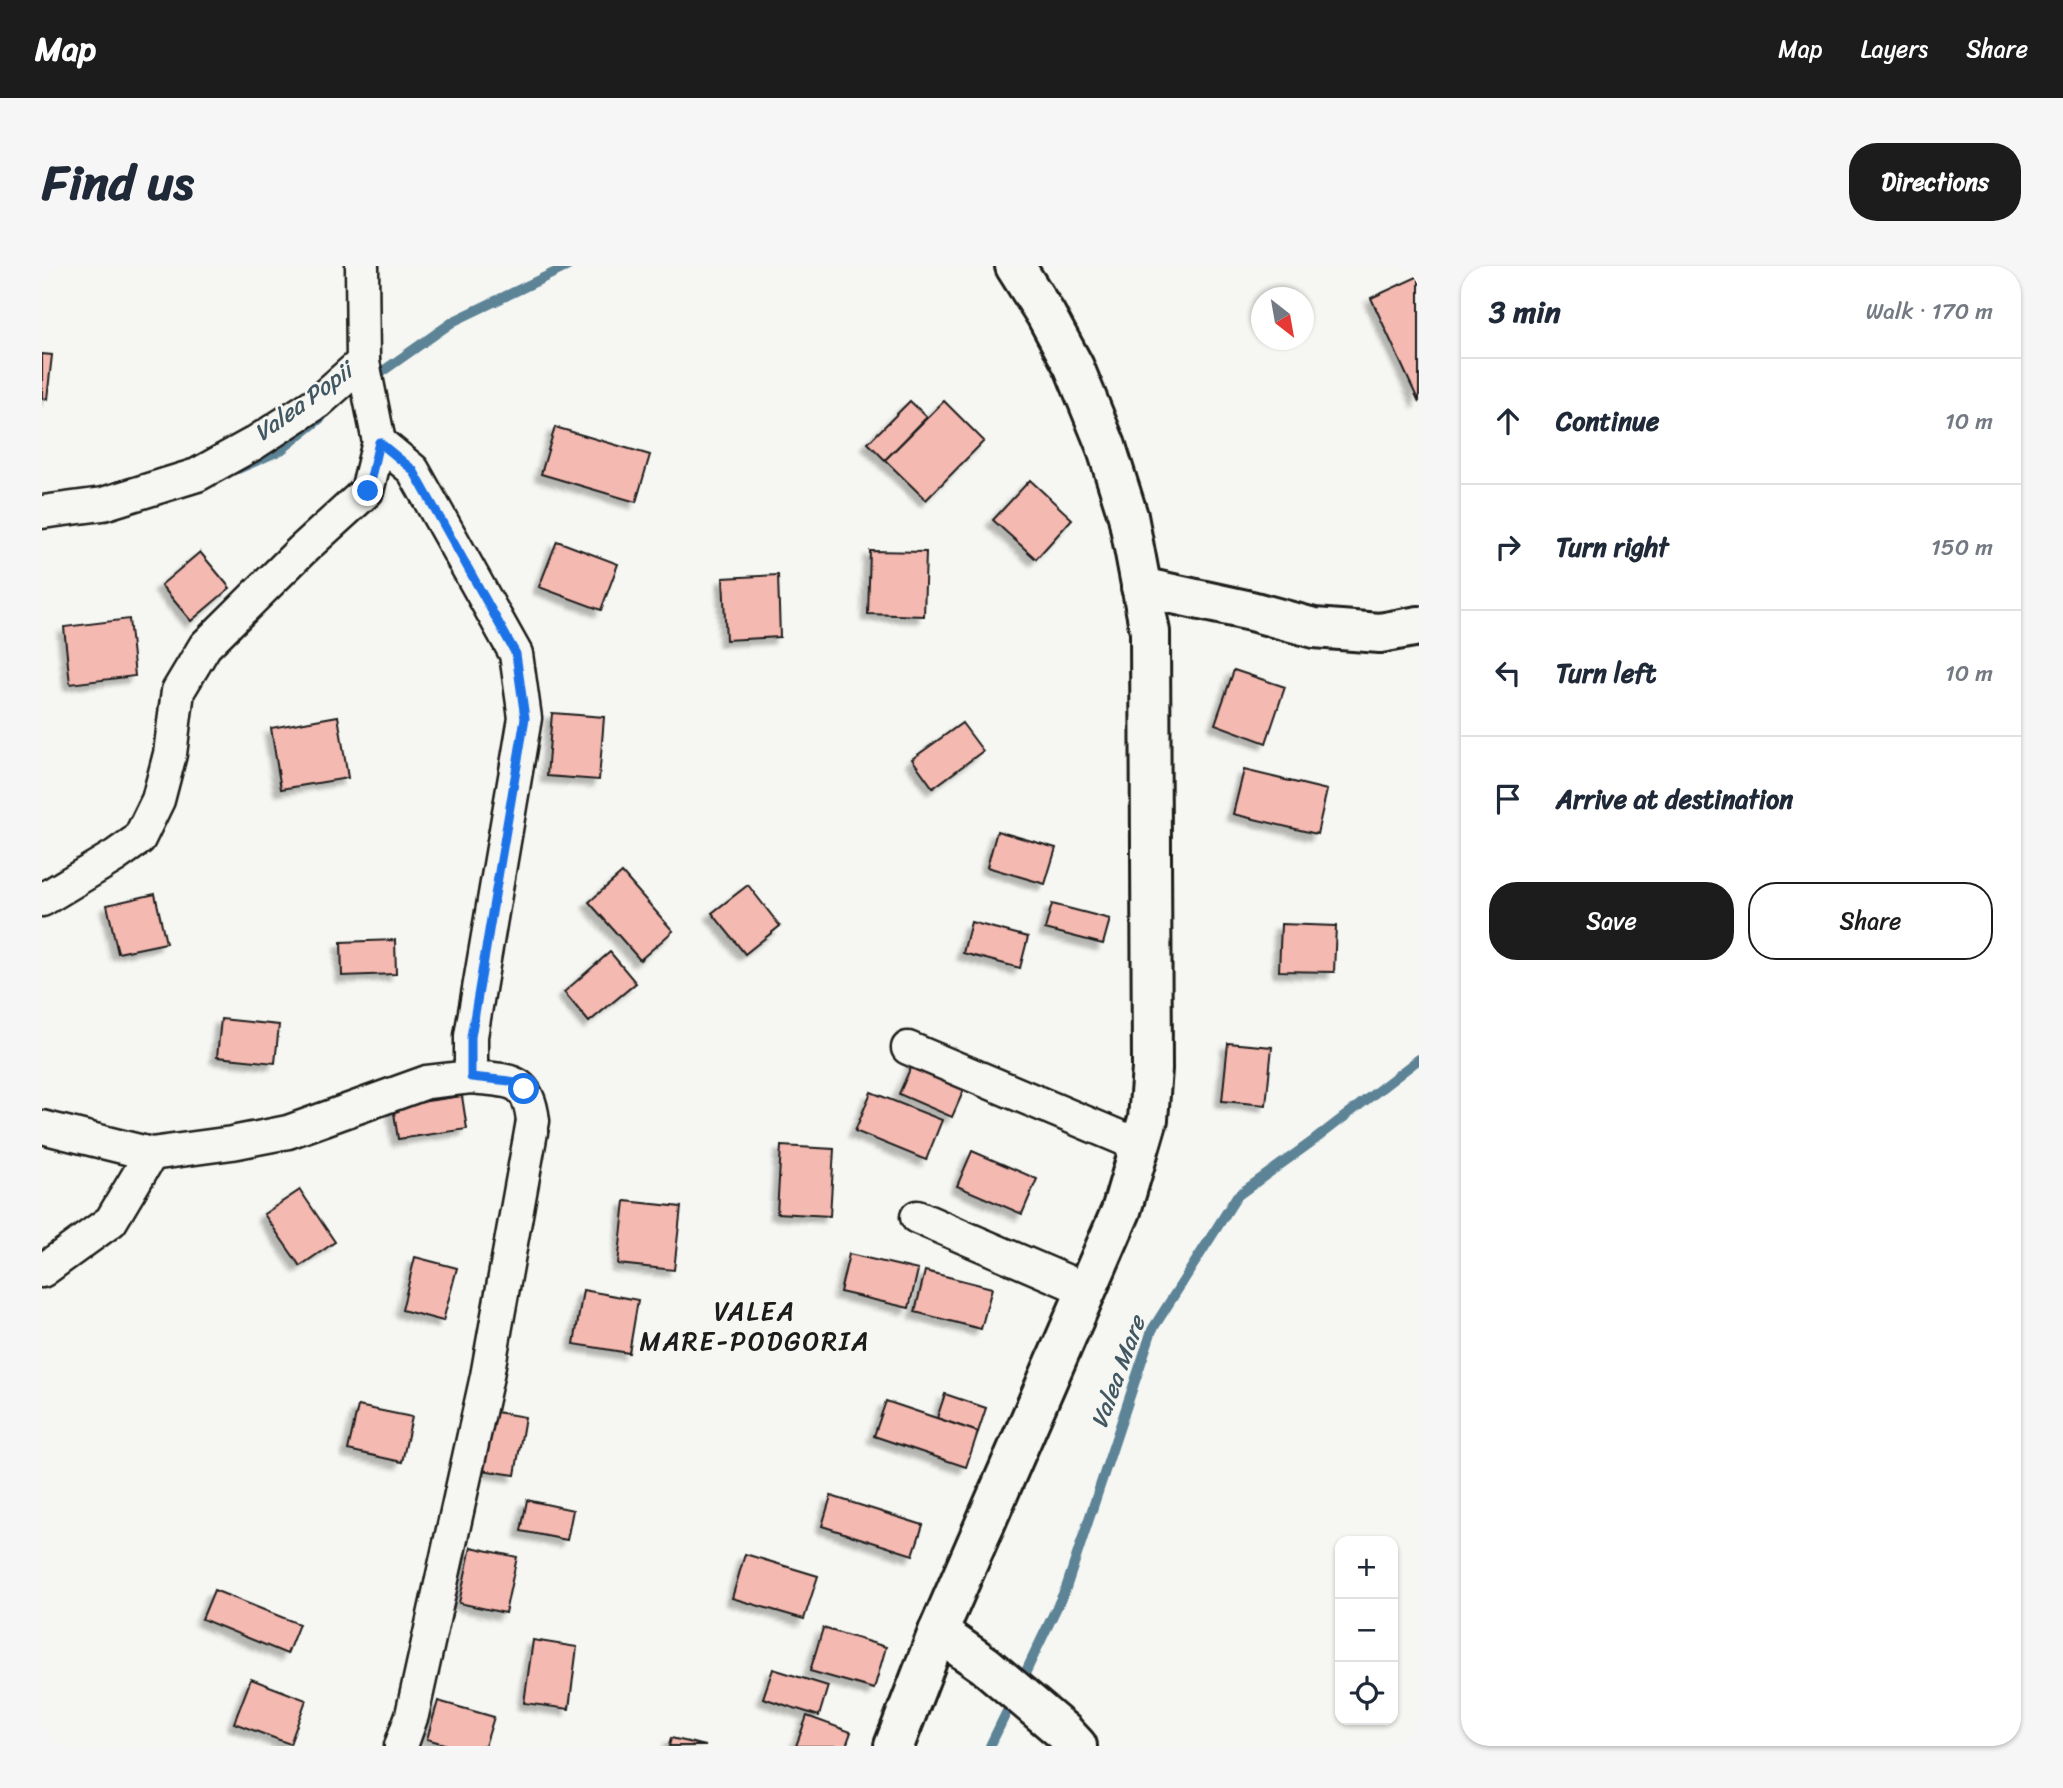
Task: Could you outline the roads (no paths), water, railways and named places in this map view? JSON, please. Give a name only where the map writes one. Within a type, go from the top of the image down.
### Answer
[{"type":"main road","points":[[894,1746],[938,1632],[1121,1211],[1148,1119],[1152,1069],[1150,632],[1128,516],[1106,446],[1074,367],[1015,266]]},
{"type":"main road","points":[[1141,587],[1314,628],[1380,633],[1419,626]]},
{"type":"main road","points":[[938,1632],[997,1676],[1077,1746]]},
{"type":"street","points":[[42,900],[139,839],[158,800],[170,754],[178,691],[205,646],[368,491],[379,442],[366,375],[362,266]]},
{"type":"street","points":[[42,512],[103,503],[197,475],[366,375]]},
{"type":"street","points":[[379,442],[413,470],[516,654],[525,718],[471,1037],[471,1077]]},
{"type":"street","points":[[908,1048],[1141,1146]]},
{"type":"street","points":[[42,1127],[151,1154],[288,1132],[427,1082],[471,1077],[510,1081],[524,1089],[531,1103],[533,1121],[487,1376],[412,1715],[401,1746]]},
{"type":"street","points":[[42,1271],[111,1221],[151,1154]]},
{"type":"street","points":[[917,1217],[1087,1290]]},
{"type":"waterway","name":"Valea Popii","points":[[373,378],[454,321],[568,266]]},
{"type":"waterway","name":"Valea Popii","points":[[238,469],[281,450],[322,417]]},
{"type":"waterway","name":"Valea Mare","points":[[1019,1686],[1066,1588],[1152,1330],[1237,1196],[1419,1059]]},
{"type":"waterway","name":"Valea Mare","points":[[990,1746],[1013,1699]]},
{"type":"district","name":"VALEA MARE-PODGORIA","points":[[755,1326]]}]
